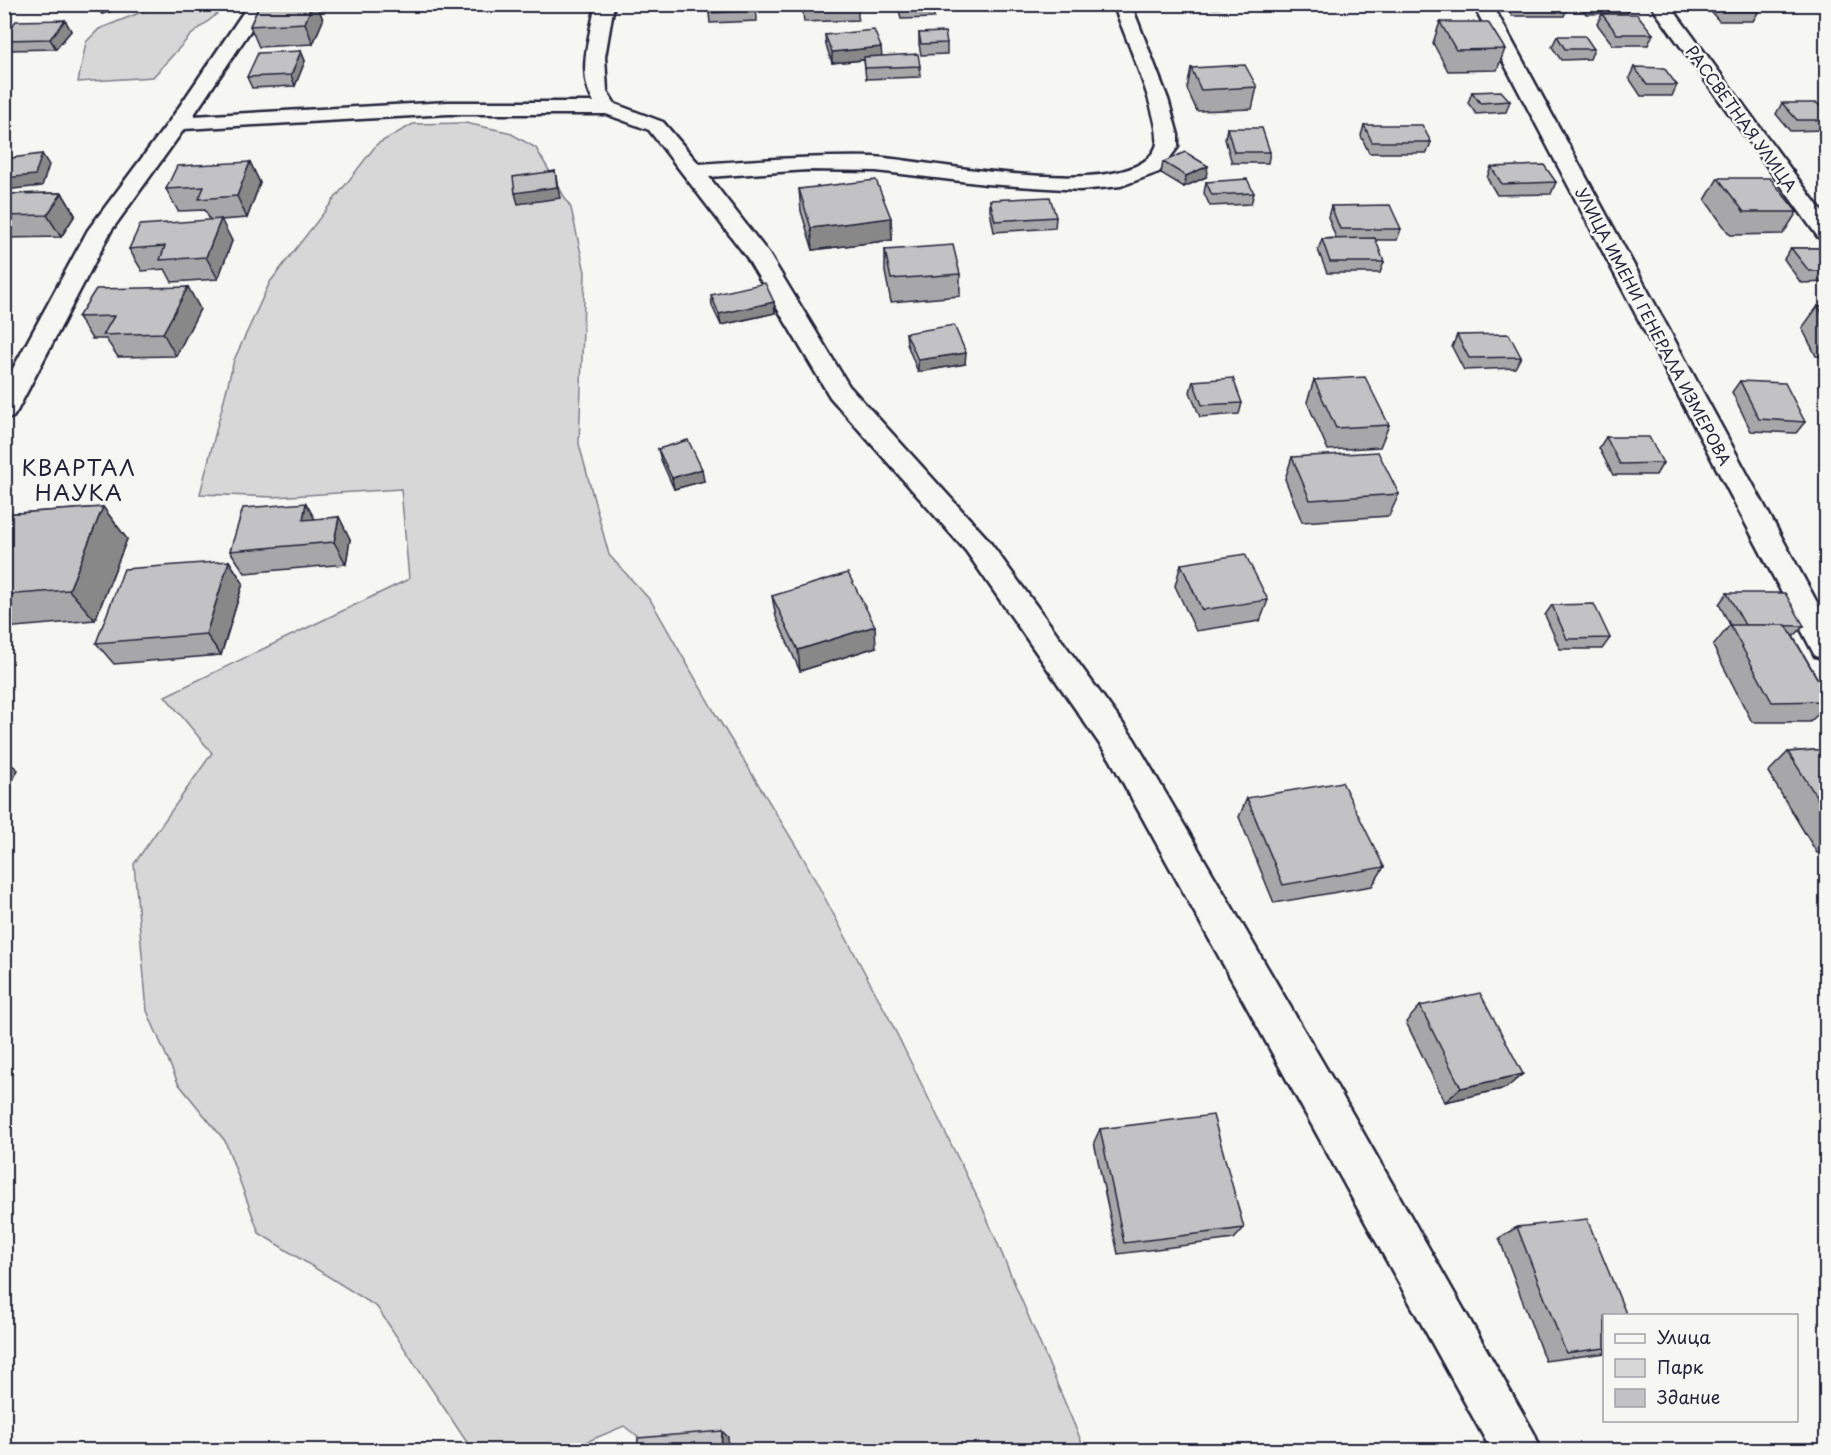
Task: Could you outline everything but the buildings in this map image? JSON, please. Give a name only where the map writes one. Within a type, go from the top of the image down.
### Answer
[{"type":"street","points":[[4,411],[100,230],[178,123],[259,4]]},
{"type":"street","points":[[605,4],[595,57],[597,91],[608,108]]},
{"type":"street","points":[[694,171],[789,165],[877,164],[994,179],[1072,184],[1119,181],[1155,167],[1167,147],[1164,124],[1150,78],[1122,4]]},
{"type":"street","name":"УЛИЦА ИМЕНИ ГЕНЕРАЛА ИЗМЕРОВА","points":[[1482,4],[1827,647]]},
{"type":"street","name":"РАССВЕТНАЯ УЛИЦА","points":[[1659,4],[1827,232]]},
{"type":"street","points":[[178,123],[448,108],[608,108],[656,126],[694,171],[757,254],[839,391],[976,543],[1122,749],[1332,1116],[1517,1450]]},
{"type":"green space","points":[[159,5],[228,5],[190,36],[153,77],[78,82],[86,42],[99,29]]},
{"type":"green space","points":[[465,123],[508,132],[536,148],[571,208],[585,272],[579,444],[609,555],[651,601],[719,720],[804,859],[889,1018],[983,1209],[1085,1450],[655,1450],[624,1426],[567,1450],[472,1450],[377,1307],[259,1233],[225,1141],[178,1083],[147,1011],[134,864],[212,753],[165,696],[409,579],[401,489],[274,497],[200,494],[234,360],[270,282],[377,144],[413,124]]},
{"type":"district","name":"КВАРТАЛ НАУКА","points":[[79,479]]}]
